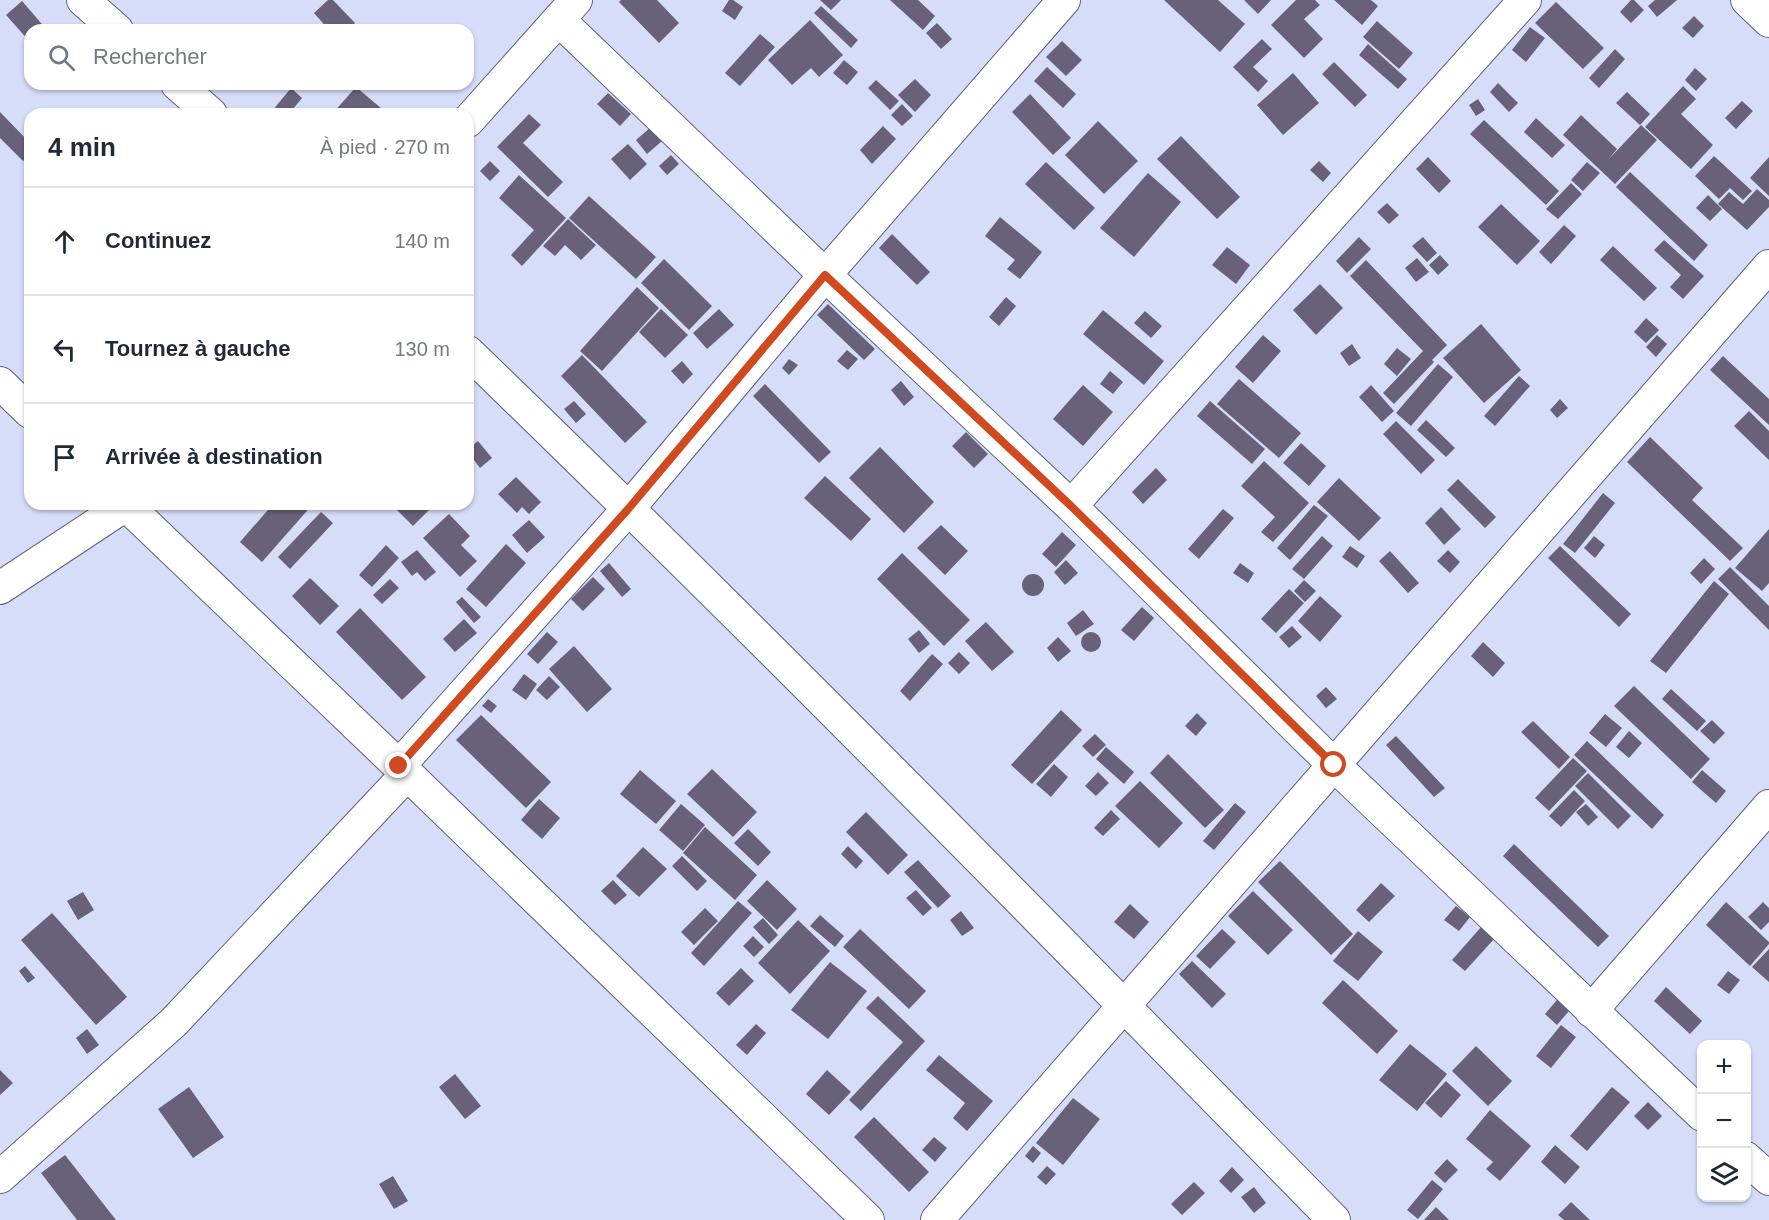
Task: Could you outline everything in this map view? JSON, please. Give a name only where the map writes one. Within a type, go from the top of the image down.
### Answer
[{"type":"street","points":[[83,0],[110,24]]},
{"type":"street","points":[[0,1177],[174,1022],[403,770],[629,508],[825,275],[1064,0]]},
{"type":"street","points":[[1071,506],[1525,0]]},
{"type":"street","points":[[1747,0],[1769,21]]},
{"type":"street","points":[[474,114],[567,10],[825,275],[1071,506],[1334,765],[1697,1111]]},
{"type":"street","points":[[184,90],[204,108]]},
{"type":"street","points":[[937,1220],[1769,266]]},
{"type":"street","points":[[474,358],[629,508],[1124,1005],[1334,1220]]},
{"type":"street","points":[[0,382],[24,406]]},
{"type":"street","points":[[0,588],[117,510]]},
{"type":"street","points":[[132,510],[868,1220]]},
{"type":"street","points":[[1591,1011],[1769,806]]},
{"type":"street","points":[[1751,1163],[1769,1179]]},
{"type":"building","points":[[328,0],[333,0],[355,23],[324,24],[314,13]]},
{"type":"building","points":[[621,0],[657,0],[679,23],[659,43],[619,2]]},
{"type":"building","points":[[729,0],[743,7],[735,20],[722,11]]},
{"type":"building","points":[[820,0],[841,0],[831,10]]},
{"type":"building","points":[[890,0],[918,0],[935,16],[923,30]]},
{"type":"building","points":[[1164,0],[1218,0],[1245,24],[1220,52]]},
{"type":"building","points":[[1244,0],[1271,0],[1258,14]]},
{"type":"building","points":[[1296,0],[1315,0],[1320,5],[1304,19],[1323,39],[1304,58],[1271,25]]},
{"type":"building","points":[[1334,0],[1371,0],[1378,6],[1362,25]]},
{"type":"building","points":[[1631,0],[1634,0],[1644,10],[1631,23],[1620,12]]},
{"type":"building","points":[[1655,0],[1677,0],[1657,17],[1648,6]]},
{"type":"building","points":[[22,1],[42,24],[24,24],[24,35],[6,15]]},
{"type":"building","points":[[1556,2],[1604,48],[1583,69],[1535,23]]},
{"type":"building","points":[[821,6],[858,40],[851,48],[814,13]]},
{"type":"building","points":[[1694,16],[1704,26],[1693,38],[1682,28]]},
{"type":"building","points":[[810,20],[843,55],[819,77],[811,68],[792,85],[768,60]]},
{"type":"building","points":[[1377,21],[1413,53],[1399,69],[1363,37]]},
{"type":"building","points":[[937,23],[952,39],[941,49],[926,33]]},
{"type":"building","points":[[1530,27],[1545,38],[1526,62],[1512,50]]},
{"type":"building","points":[[760,34],[775,47],[740,86],[725,73]]},
{"type":"building","points":[[1262,39],[1272,49],[1253,67],[1268,81],[1258,92],[1233,67]]},
{"type":"building","points":[[1062,41],[1082,60],[1066,76],[1046,57]]},
{"type":"building","points":[[1368,44],[1407,79],[1398,89],[1359,55]]},
{"type":"building","points":[[1615,49],[1625,59],[1599,88],[1589,78]]},
{"type":"building","points":[[844,60],[858,72],[847,85],[833,73]]},
{"type":"building","points":[[1334,62],[1367,95],[1355,107],[1322,74]]},
{"type":"building","points":[[1047,67],[1076,94],[1063,108],[1034,81]]},
{"type":"building","points":[[1695,68],[1707,79],[1696,91],[1685,80]]},
{"type":"building","points":[[1293,73],[1319,103],[1283,135],[1257,105]]},
{"type":"building","points":[[915,79],[931,95],[915,112],[898,95]]},
{"type":"building","points":[[876,80],[899,101],[890,110],[868,88]]},
{"type":"building","points":[[1498,83],[1518,103],[1509,112],[1490,92]]},
{"type":"building","points":[[1683,86],[1696,99],[1681,114],[1713,145],[1691,169],[1645,127]]},
{"type":"building","points":[[289,90],[293,90],[302,98],[294,108],[274,108]]},
{"type":"building","points":[[353,90],[360,90],[381,108],[337,108]]},
{"type":"building","points":[[1627,92],[1650,114],[1640,125],[1616,103]]},
{"type":"building","points":[[608,93],[631,114],[620,126],[597,104]]},
{"type":"building","points":[[1030,94],[1071,138],[1053,155],[1012,112]]},
{"type":"building","points":[[1478,99],[1485,110],[1476,116],[1469,105]]},
{"type":"building","points":[[1742,101],[1753,111],[1736,129],[1725,118]]},
{"type":"building","points":[[902,104],[913,116],[902,126],[891,115]]},
{"type":"building","points":[[0,112],[24,137],[24,160],[23,161],[0,138]]},
{"type":"building","points":[[529,114],[541,125],[523,143],[563,182],[548,197],[497,147]]},
{"type":"building","points":[[1581,115],[1617,149],[1608,160],[1641,125],[1657,140],[1615,184],[1563,135]]},
{"type":"building","points":[[1536,118],[1565,145],[1552,158],[1524,132]]},
{"type":"building","points":[[1484,120],[1559,191],[1546,205],[1470,134]]},
{"type":"building","points":[[1098,121],[1138,161],[1104,194],[1065,155]]},
{"type":"building","points":[[883,126],[896,139],[872,164],[860,150]]},
{"type":"building","points":[[651,127],[662,141],[647,154],[636,140]]},
{"type":"building","points":[[1181,136],[1240,197],[1217,219],[1157,159]]},
{"type":"building","points":[[628,144],[647,164],[630,180],[611,159]]},
{"type":"building","points":[[671,155],[679,164],[667,175],[659,166]]},
{"type":"building","points":[[1714,156],[1752,191],[1743,200],[1730,188],[1719,199],[1695,176]]},
{"type":"building","points":[[1428,157],[1451,181],[1439,193],[1416,169]]},
{"type":"building","points":[[1769,157],[1769,196],[1750,178]]},
{"type":"building","points":[[490,161],[500,171],[490,181],[480,171]]},
{"type":"building","points":[[1319,161],[1331,173],[1323,182],[1310,170]]},
{"type":"building","points":[[1046,162],[1095,208],[1074,230],[1025,184]]},
{"type":"building","points":[[1587,162],[1600,173],[1583,191],[1571,180]]},
{"type":"building","points":[[1630,172],[1708,245],[1694,261],[1616,187]]},
{"type":"building","points":[[1148,173],[1181,202],[1134,257],[1100,228]]},
{"type":"building","points":[[519,175],[566,218],[522,266],[511,255],[534,230],[499,198]]},
{"type":"building","points":[[1571,183],[1582,194],[1558,219],[1546,209]]},
{"type":"building","points":[[1757,189],[1769,200],[1769,207],[1747,230],[1718,204],[1729,192],[1743,204]]},
{"type":"building","points":[[1708,195],[1722,209],[1710,221],[1696,208]]},
{"type":"building","points":[[589,196],[656,257],[636,279],[569,218]]},
{"type":"building","points":[[1387,203],[1399,215],[1389,224],[1377,212]]},
{"type":"building","points":[[1501,204],[1540,241],[1517,265],[1478,227]]},
{"type":"building","points":[[1000,217],[1042,252],[1020,279],[1007,269],[1015,260],[985,236]]},
{"type":"building","points":[[568,219],[596,245],[581,260],[565,245],[555,256],[543,246]]},
{"type":"building","points":[[1564,225],[1576,236],[1551,264],[1539,252]]},
{"type":"building","points":[[892,234],[930,272],[917,285],[879,248]]},
{"type":"building","points":[[1359,237],[1371,249],[1347,273],[1336,261]]},
{"type":"building","points":[[1423,237],[1437,253],[1427,262],[1412,246]]},
{"type":"building","points":[[1664,240],[1704,276],[1683,299],[1670,287],[1681,275],[1654,250]]},
{"type":"building","points":[[1613,246],[1657,288],[1644,301],[1600,260]]},
{"type":"building","points":[[1227,247],[1250,265],[1236,284],[1212,265]]},
{"type":"building","points":[[1440,255],[1449,265],[1438,275],[1429,265]]},
{"type":"building","points":[[1417,258],[1429,272],[1416,282],[1405,268]]},
{"type":"building","points":[[664,259],[712,306],[689,330],[641,283]]},
{"type":"building","points":[[1366,260],[1447,345],[1394,404],[1383,393],[1423,351],[1350,276]]},
{"type":"building","points":[[1320,284],[1343,308],[1316,335],[1293,310]]},
{"type":"building","points":[[637,287],[659,308],[602,371],[580,351]]},
{"type":"building","points":[[1006,297],[1016,306],[999,326],[989,317]]},
{"type":"building","points":[[828,304],[875,349],[864,360],[817,315]]},
{"type":"building","points":[[661,309],[688,335],[665,358],[639,332]]},
{"type":"building","points":[[719,309],[734,325],[707,349],[693,333]]},
{"type":"building","points":[[1103,310],[1164,361],[1144,385],[1083,334]]},
{"type":"building","points":[[1145,311],[1162,326],[1151,338],[1134,323]]},
{"type":"building","points":[[1646,318],[1659,330],[1646,343],[1634,332]]},
{"type":"building","points":[[1481,324],[1521,370],[1484,403],[1443,358]]},
{"type":"building","points":[[1263,335],[1281,351],[1253,383],[1235,367]]},
{"type":"building","points":[[1657,335],[1667,344],[1656,357],[1646,347]]},
{"type":"building","points":[[1352,344],[1361,358],[1349,366],[1340,353]]},
{"type":"building","points":[[1397,348],[1411,359],[1397,376],[1384,364]]},
{"type":"building","points":[[847,350],[858,359],[848,370],[837,361]]},
{"type":"building","points":[[582,355],[647,422],[625,443],[561,376]]},
{"type":"building","points":[[1723,356],[1769,399],[1769,425],[1710,370]]},
{"type":"building","points":[[789,359],[798,365],[789,375],[782,368]]},
{"type":"building","points":[[682,361],[693,374],[683,384],[671,371]]},
{"type":"building","points":[[1438,364],[1453,377],[1411,426],[1396,413]]},
{"type":"building","points":[[1110,371],[1123,382],[1113,394],[1100,384]]},
{"type":"building","points":[[1519,376],[1530,386],[1495,426],[1484,416]]},
{"type":"building","points":[[1239,379],[1301,433],[1279,458],[1217,404]]},
{"type":"building","points":[[901,381],[914,397],[904,406],[891,390]]},
{"type":"building","points":[[765,384],[831,452],[819,463],[753,396]]},
{"type":"building","points":[[1083,385],[1113,412],[1083,446],[1053,419]]},
{"type":"building","points":[[1371,385],[1394,411],[1382,422],[1359,397]]},
{"type":"building","points":[[1560,399],[1568,408],[1557,418],[1550,410]]},
{"type":"building","points":[[574,401],[586,414],[576,423],[564,409]]},
{"type":"building","points":[[1210,401],[1265,449],[1252,464],[1197,416]]},
{"type":"building","points":[[1749,411],[1769,431],[1769,460],[1734,426]]},
{"type":"building","points":[[1426,420],[1455,448],[1446,457],[1417,430]]},
{"type":"building","points":[[1396,421],[1435,460],[1421,474],[1383,434]]},
{"type":"building","points":[[966,432],[988,454],[974,468],[952,446]]},
{"type":"building","points":[[1650,437],[1703,488],[1692,500],[1743,548],[1730,561],[1627,462]]},
{"type":"building","points":[[478,441],[492,458],[480,468],[474,460],[474,444]]},
{"type":"building","points":[[1301,443],[1326,466],[1309,486],[1283,463]]},
{"type":"building","points":[[880,447],[934,502],[904,533],[849,478]]},
{"type":"building","points":[[1264,461],[1309,503],[1273,542],[1261,532],[1275,517],[1241,486]]},
{"type":"building","points":[[1156,468],[1167,480],[1143,504],[1132,492]]},
{"type":"building","points":[[825,476],[871,519],[851,541],[804,498]]},
{"type":"building","points":[[516,477],[541,502],[529,514],[522,507],[517,513],[498,494]]},
{"type":"building","points":[[1339,478],[1381,518],[1359,541],[1317,502]]},
{"type":"building","points":[[1458,479],[1496,517],[1485,528],[1447,490]]},
{"type":"building","points":[[1603,493],[1615,503],[1575,553],[1563,544]]},
{"type":"building","points":[[1314,505],[1328,516],[1290,560],[1277,548]]},
{"type":"building","points":[[1441,507],[1461,529],[1444,545],[1425,523]]},
{"type":"building","points":[[1223,509],[1234,518],[1199,559],[1188,549]]},
{"type":"building","points":[[268,510],[308,510],[262,562],[240,542]]},
{"type":"building","points":[[397,510],[429,510],[413,526]]},
{"type":"building","points":[[321,512],[333,523],[290,569],[278,557]]},
{"type":"building","points":[[449,514],[470,536],[461,545],[477,561],[460,577],[423,538]]},
{"type":"building","points":[[529,520],[545,537],[527,553],[512,535]]},
{"type":"building","points":[[941,525],[968,551],[945,575],[917,548]]},
{"type":"building","points":[[1769,529],[1769,583],[1762,591],[1735,568]]},
{"type":"building","points":[[1062,532],[1076,545],[1056,567],[1042,554]]},
{"type":"building","points":[[1322,536],[1333,546],[1304,579],[1292,569]]},
{"type":"building","points":[[1594,536],[1605,545],[1595,558],[1584,548]]},
{"type":"building","points":[[506,544],[526,563],[486,607],[466,589]]},
{"type":"building","points":[[386,545],[399,558],[372,587],[359,575]]},
{"type":"building","points":[[1350,546],[1365,556],[1357,568],[1342,557]]},
{"type":"building","points":[[1560,546],[1631,614],[1619,627],[1548,558]]},
{"type":"building","points":[[417,550],[436,572],[425,581],[417,572],[412,576],[401,562]]},
{"type":"building","points":[[1448,550],[1460,562],[1450,573],[1437,561]]},
{"type":"building","points":[[1390,551],[1419,583],[1408,593],[1379,561]]},
{"type":"building","points":[[902,553],[970,620],[944,646],[877,579]]},
{"type":"building","points":[[1704,558],[1715,569],[1701,584],[1690,573]]},
{"type":"building","points":[[1066,560],[1078,573],[1065,585],[1054,572]]},
{"type":"building","points":[[609,563],[631,589],[622,597],[600,571]]},
{"type":"building","points":[[1240,563],[1254,573],[1248,583],[1233,573]]},
{"type":"building","points":[[1730,567],[1769,606],[1769,630],[1718,579]]},
{"type":"building","points":[[1033,574],[1041,577],[1044,585],[1041,593],[1033,596],[1025,593],[1022,585],[1025,577]]},
{"type":"building","points":[[593,577],[605,589],[583,611],[571,599]]},
{"type":"building","points":[[310,578],[339,606],[320,625],[292,596]]},
{"type":"building","points":[[390,579],[399,588],[382,604],[373,595]]},
{"type":"building","points":[[1304,580],[1316,591],[1305,602],[1294,591]]},
{"type":"building","points":[[1714,581],[1729,594],[1666,673],[1650,661]]},
{"type":"building","points":[[1289,589],[1304,603],[1276,633],[1261,619]]},
{"type":"building","points":[[1320,596],[1342,616],[1320,642],[1298,621]]},
{"type":"building","points":[[462,597],[481,617],[474,623],[456,602]]},
{"type":"building","points":[[1142,607],[1154,618],[1134,641],[1121,630]]},
{"type":"building","points":[[360,608],[426,677],[402,700],[336,632]]},
{"type":"building","points":[[1083,610],[1094,624],[1076,636],[1067,623]]},
{"type":"building","points":[[464,619],[477,633],[455,652],[443,639]]},
{"type":"building","points":[[986,622],[1014,652],[992,671],[965,641]]},
{"type":"building","points":[[1292,626],[1302,637],[1289,648],[1279,637]]},
{"type":"building","points":[[919,630],[930,644],[919,653],[908,639]]},
{"type":"building","points":[[547,632],[558,642],[538,664],[527,654]]},
{"type":"building","points":[[1091,632],[1098,635],[1101,642],[1098,649],[1091,652],[1084,649],[1081,642],[1084,635]]},
{"type":"building","points":[[1058,637],[1071,651],[1058,662],[1047,648]]},
{"type":"building","points":[[1483,642],[1505,663],[1493,677],[1471,656]]},
{"type":"building","points":[[574,646],[612,689],[587,712],[549,669]]},
{"type":"building","points":[[959,652],[970,663],[959,674],[948,663]]},
{"type":"building","points":[[932,654],[943,664],[910,701],[900,691]]},
{"type":"building","points":[[524,674],[537,684],[526,700],[512,690]]},
{"type":"building","points":[[549,676],[560,687],[547,700],[536,690]]},
{"type":"building","points":[[1634,686],[1710,759],[1691,779],[1614,706]]},
{"type":"building","points":[[1326,687],[1337,699],[1326,708],[1316,696]]},
{"type":"building","points":[[1671,689],[1706,721],[1697,731],[1662,699]]},
{"type":"building","points":[[488,699],[497,706],[491,713],[482,706]]},
{"type":"building","points":[[1061,710],[1082,730],[1032,784],[1011,765]]},
{"type":"building","points":[[1197,713],[1207,723],[1196,736],[1185,726]]},
{"type":"building","points":[[1605,714],[1622,728],[1606,747],[1589,733]]},
{"type":"building","points":[[481,715],[551,782],[526,808],[456,740]]},
{"type":"building","points":[[1712,720],[1725,733],[1714,744],[1700,731]]},
{"type":"building","points":[[1533,721],[1570,757],[1559,769],[1521,732]]},
{"type":"building","points":[[1629,731],[1642,743],[1629,758],[1616,747]]},
{"type":"building","points":[[1095,734],[1106,745],[1093,757],[1082,746]]},
{"type":"building","points":[[1396,736],[1445,788],[1434,797],[1386,745]]},
{"type":"building","points":[[1587,741],[1664,815],[1652,829],[1574,755]]},
{"type":"building","points":[[1106,747],[1134,772],[1124,784],[1096,759]]},
{"type":"building","points":[[1168,754],[1224,810],[1205,828],[1150,773]]},
{"type":"building","points":[[1573,758],[1587,771],[1549,811],[1535,798]]},
{"type":"building","points":[[1054,764],[1068,777],[1051,797],[1036,784]]},
{"type":"building","points":[[712,769],[757,812],[733,837],[687,794]]},
{"type":"building","points":[[640,770],[676,801],[656,824],[620,794]]},
{"type":"building","points":[[1702,770],[1726,791],[1716,803],[1692,782]]},
{"type":"building","points":[[1098,772],[1109,783],[1096,796],[1085,786]]},
{"type":"building","points":[[1588,773],[1631,816],[1618,829],[1575,786]]},
{"type":"building","points":[[1140,781],[1183,823],[1159,848],[1115,806]]},
{"type":"building","points":[[1574,790],[1585,801],[1561,827],[1549,816]]},
{"type":"building","points":[[539,799],[560,818],[542,839],[521,820]]},
{"type":"building","points":[[1235,803],[1246,812],[1214,850],[1203,841]]},
{"type":"building","points":[[681,804],[705,825],[683,851],[659,830]]},
{"type":"building","points":[[1586,804],[1598,817],[1588,826],[1576,812]]},
{"type":"building","points":[[1111,810],[1120,819],[1103,836],[1094,828]]},
{"type":"building","points":[[866,812],[908,855],[888,875],[846,832]]},
{"type":"building","points":[[705,827],[757,875],[735,900],[683,853]]},
{"type":"building","points":[[748,829],[771,852],[758,866],[734,843]]},
{"type":"building","points":[[1514,844],[1609,936],[1598,947],[1503,856]]},
{"type":"building","points":[[848,846],[863,861],[856,869],[841,854]]},
{"type":"building","points":[[643,847],[667,869],[639,897],[616,876]]},
{"type":"building","points":[[682,856],[707,881],[697,891],[672,866]]},
{"type":"building","points":[[918,860],[951,896],[938,908],[904,872]]},
{"type":"building","points":[[1280,861],[1353,934],[1331,955],[1258,882]]},
{"type":"building","points":[[613,880],[627,895],[615,905],[601,891]]},
{"type":"building","points":[[767,880],[797,909],[777,930],[747,901]]},
{"type":"building","points":[[1381,883],[1395,896],[1369,922],[1356,910]]},
{"type":"building","points":[[916,890],[932,908],[923,916],[906,898]]},
{"type":"building","points":[[1253,891],[1293,930],[1268,955],[1228,916]]},
{"type":"building","points":[[83,892],[94,910],[78,920],[67,901]]},
{"type":"building","points":[[738,901],[752,913],[704,966],[691,953]]},
{"type":"building","points":[[1726,902],[1769,942],[1750,966],[1706,925]]},
{"type":"building","points":[[1763,902],[1769,908],[1769,922],[1761,930],[1748,917]]},
{"type":"building","points":[[1130,904],[1149,922],[1134,939],[1114,922]]},
{"type":"building","points":[[1456,906],[1470,917],[1459,931],[1444,920]]},
{"type":"building","points":[[705,908],[718,921],[694,945],[681,932]]},
{"type":"building","points":[[961,911],[974,928],[962,936],[950,920]]},
{"type":"building","points":[[52,913],[127,997],[96,1025],[21,940]]},
{"type":"building","points":[[820,915],[844,936],[835,947],[810,926]]},
{"type":"building","points":[[763,918],[778,935],[769,944],[753,927]]},
{"type":"building","points":[[798,920],[830,951],[790,994],[758,963]]},
{"type":"building","points":[[1482,926],[1495,938],[1465,971],[1452,960]]},
{"type":"building","points":[[860,929],[926,991],[909,1009],[843,947]]},
{"type":"building","points":[[1222,929],[1236,942],[1210,969],[1196,956]]},
{"type":"building","points":[[1358,931],[1383,952],[1358,981],[1333,961]]},
{"type":"building","points":[[753,936],[764,947],[754,957],[743,946]]},
{"type":"building","points":[[1769,949],[1769,982],[1752,967]]},
{"type":"building","points":[[1192,961],[1226,994],[1212,1008],[1179,974]]},
{"type":"building","points":[[830,962],[867,991],[828,1039],[791,1010]]},
{"type":"building","points":[[25,966],[35,978],[28,983],[19,971]]},
{"type":"building","points":[[741,968],[754,981],[729,1006],[716,993]]},
{"type":"building","points":[[1728,971],[1740,980],[1729,994],[1717,985]]},
{"type":"building","points":[[1343,980],[1398,1031],[1377,1054],[1322,1003]]},
{"type":"building","points":[[1666,987],[1702,1021],[1690,1034],[1654,1001]]},
{"type":"building","points":[[878,996],[925,1041],[861,1111],[849,1100],[903,1042],[866,1008]]},
{"type":"building","points":[[1557,1000],[1569,1011],[1557,1025],[1545,1014]]},
{"type":"building","points":[[756,1024],[766,1033],[747,1055],[736,1045]]},
{"type":"building","points":[[1561,1025],[1576,1037],[1551,1068],[1536,1056]]},
{"type":"building","points":[[87,1029],[99,1045],[87,1054],[76,1038]]},
{"type":"building","points":[[1410,1044],[1447,1074],[1417,1111],[1379,1080]]},
{"type":"building","points":[[1476,1046],[1512,1081],[1488,1106],[1452,1071]]},
{"type":"building","points":[[939,1055],[993,1101],[967,1131],[953,1118],[965,1103],[926,1070]]},
{"type":"building","points":[[0,1070],[13,1083],[0,1095]]},
{"type":"building","points":[[827,1070],[851,1092],[829,1115],[806,1094]]},
{"type":"building","points":[[455,1074],[481,1106],[465,1119],[439,1087]]},
{"type":"building","points":[[1446,1081],[1461,1095],[1441,1118],[1425,1103]]},
{"type":"building","points":[[189,1087],[224,1137],[193,1158],[158,1109]]},
{"type":"building","points":[[1612,1087],[1630,1102],[1587,1151],[1570,1136]]},
{"type":"building","points":[[1073,1098],[1100,1119],[1063,1165],[1036,1143]]},
{"type":"building","points":[[1648,1102],[1662,1116],[1648,1130],[1634,1116]]},
{"type":"building","points":[[1490,1110],[1531,1146],[1500,1181],[1486,1169],[1493,1162],[1466,1139]]},
{"type":"building","points":[[874,1117],[929,1172],[909,1192],[854,1137]]},
{"type":"building","points":[[934,1137],[947,1148],[935,1162],[922,1150]]},
{"type":"building","points":[[1555,1145],[1580,1167],[1565,1184],[1541,1162]]},
{"type":"building","points":[[1033,1146],[1041,1153],[1033,1163],[1025,1156]]},
{"type":"building","points":[[65,1155],[116,1220],[77,1220],[41,1173]]},
{"type":"building","points":[[1447,1159],[1458,1170],[1445,1183],[1434,1173]]},
{"type":"building","points":[[1047,1166],[1056,1174],[1046,1185],[1037,1177]]},
{"type":"building","points":[[1232,1167],[1244,1180],[1231,1193],[1219,1181]]},
{"type":"building","points":[[393,1176],[408,1201],[394,1209],[379,1184]]},
{"type":"building","points":[[1432,1180],[1443,1189],[1418,1219],[1407,1210]]},
{"type":"building","points":[[1194,1182],[1205,1193],[1182,1215],[1171,1204]]},
{"type":"building","points":[[1254,1187],[1266,1203],[1254,1213],[1241,1197]]},
{"type":"building","points":[[1571,1202],[1590,1220],[1564,1220],[1558,1215]]},
{"type":"building","points":[[1436,1207],[1449,1220],[1424,1220]]},
{"type":"route","points":[[399,766],[629,508],[825,275],[1071,506],[1334,765]]}]
